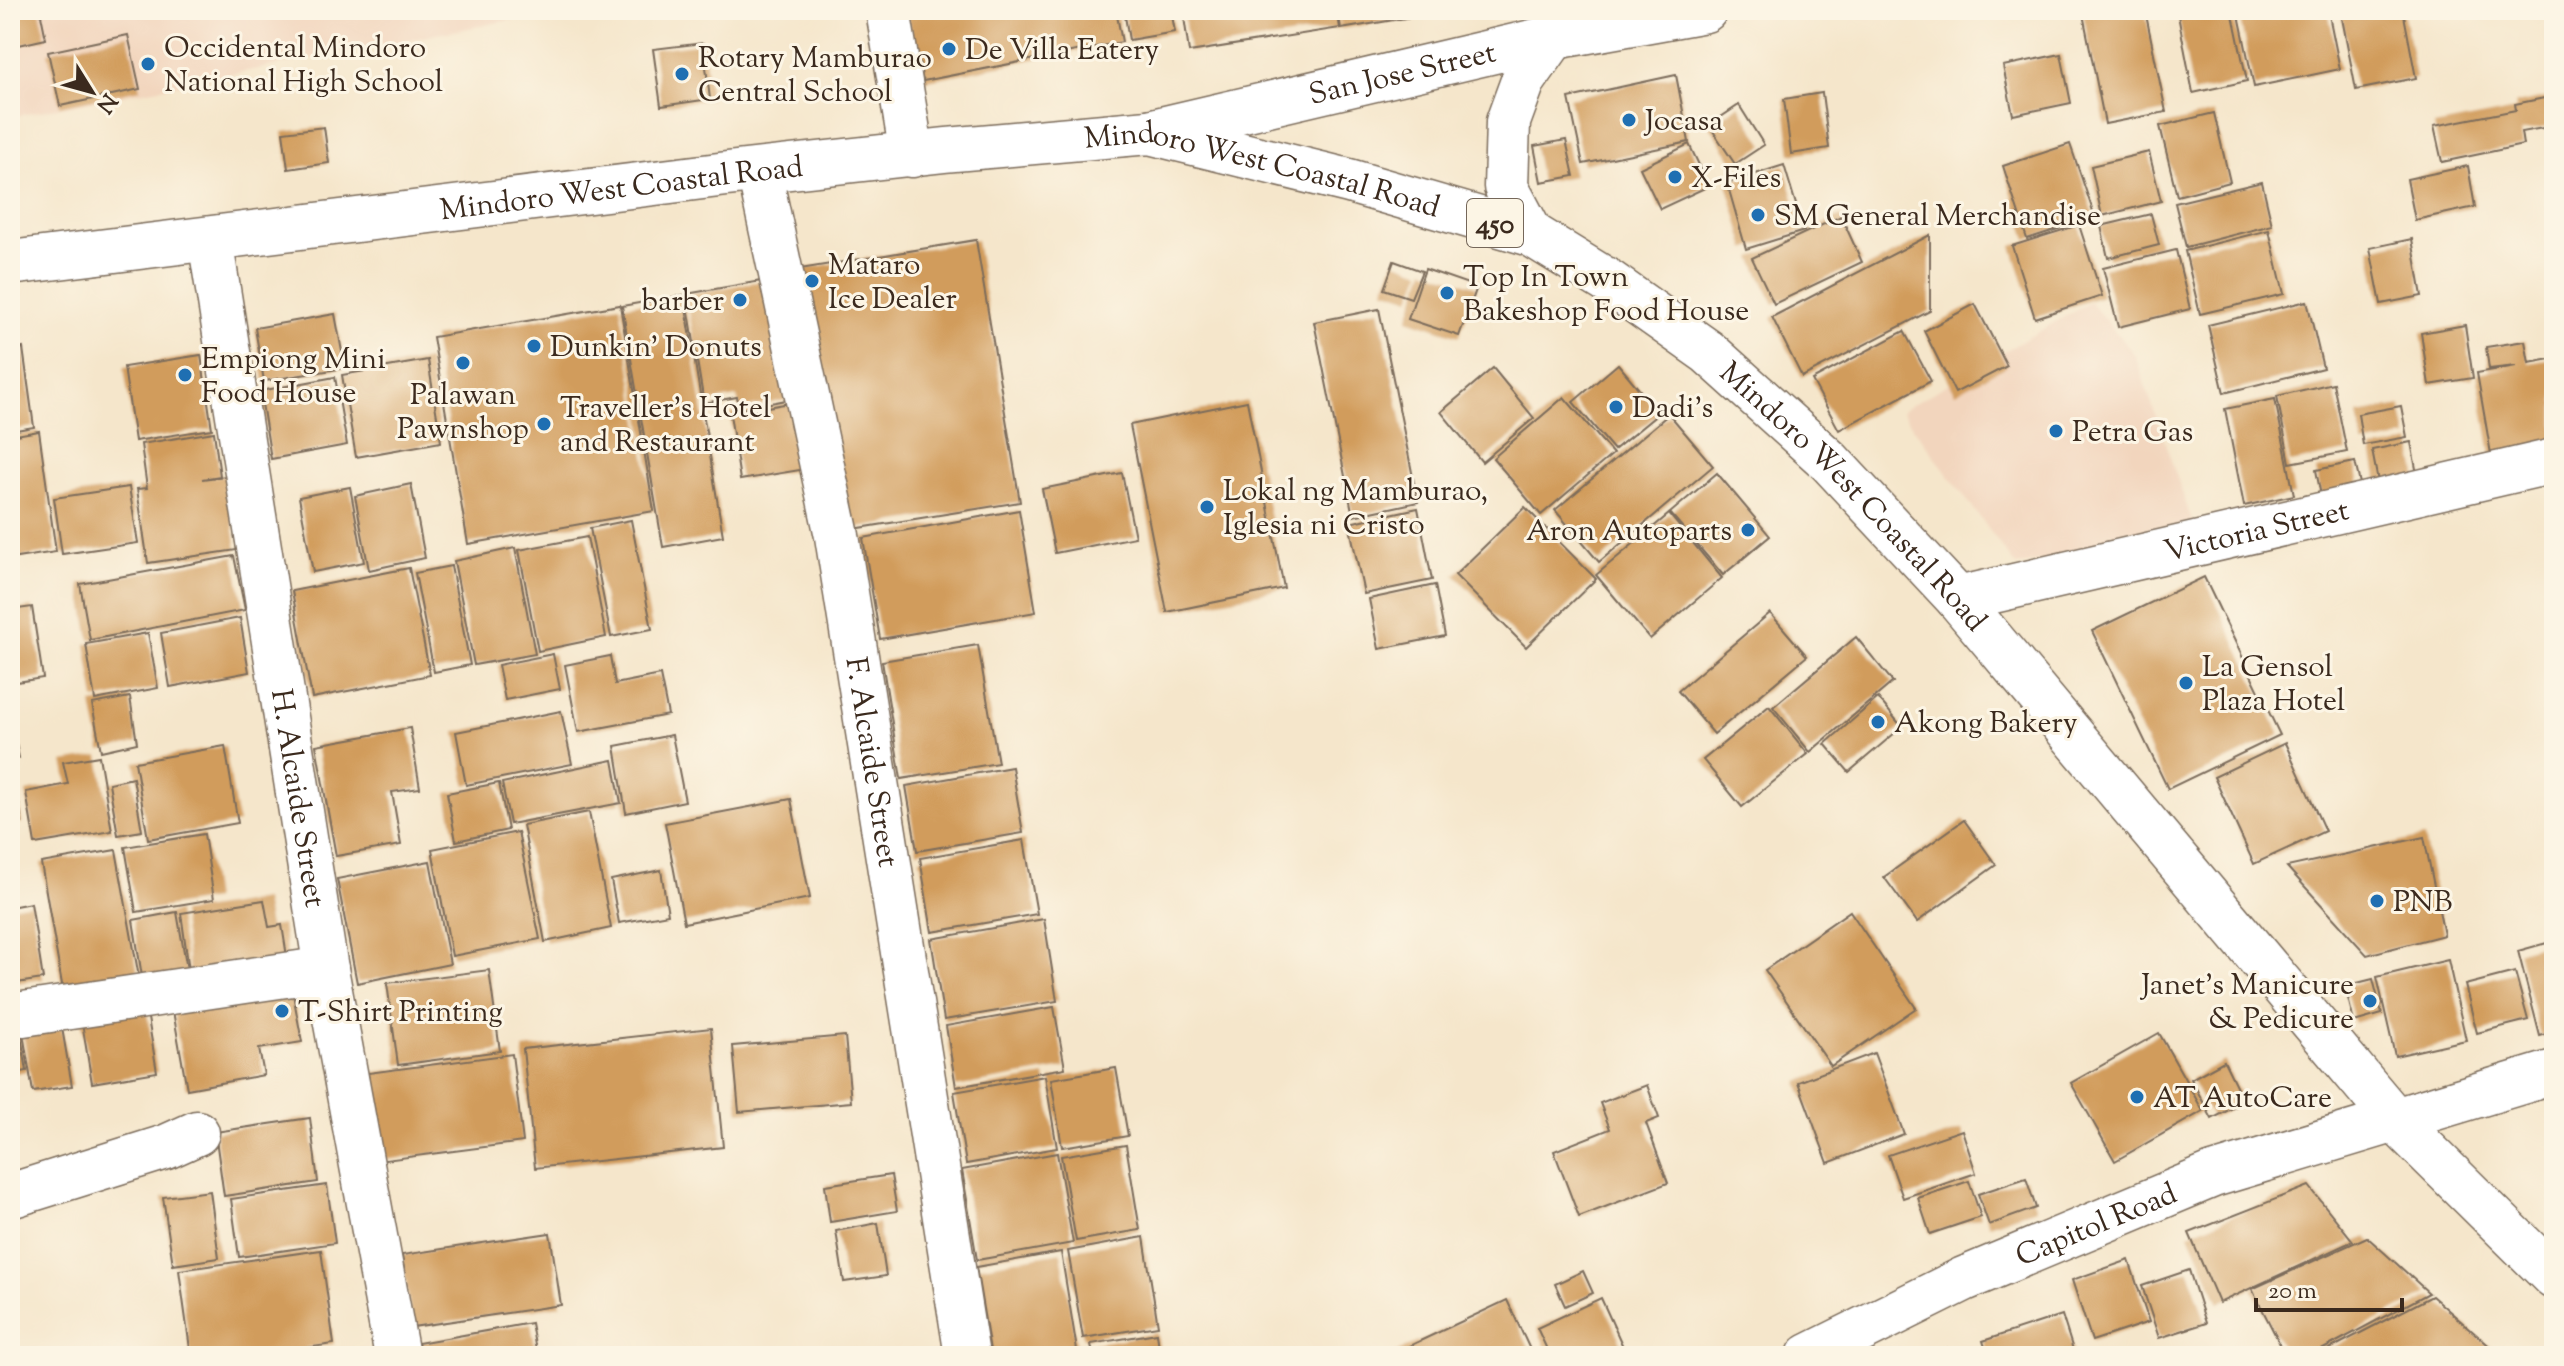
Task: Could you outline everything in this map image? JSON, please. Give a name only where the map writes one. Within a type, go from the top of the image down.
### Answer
[{"type":"street","points":[[888,10],[912,155]]},
{"type":"street","name":"San Jose Street","points":[[1149,132],[1554,37],[1705,10]]},
{"type":"street","points":[[1531,234],[1506,187],[1508,122],[1523,81],[1554,37]]},
{"type":"street","name":"Mindoro West Coastal Road","points":[[10,263],[759,171],[1149,132],[1349,181],[1531,234],[1609,282],[1708,352],[1829,461],[1958,599],[2395,1120],[2554,1277]]},
{"type":"street","name":"F. Alcaide Street","points":[[759,171],[837,536],[967,1356]]},
{"type":"street","name":"H. Alcaide Street","points":[[210,239],[326,969],[397,1356]]},
{"type":"street","name":"Victoria Street","points":[[1958,599],[2554,461]]},
{"type":"street","points":[[23,1014],[326,969]]},
{"type":"street","name":"Capitol Road","points":[[1809,1356],[1964,1279],[2213,1175],[2554,1072]]},
{"type":"street","points":[[10,1196],[166,1147],[197,1133]]},
{"type":"shaded area","name":"Occidental Mindoro National High School","points":[[10,10],[562,10],[10,117]]},
{"type":"shaded area","points":[[2090,302],[2135,355],[2195,530],[2016,566],[1901,411]]},
{"type":"building","points":[[10,10],[40,10],[46,39],[10,47]]},
{"type":"building","points":[[906,10],[1116,10],[1122,42],[923,81]]},
{"type":"building","points":[[1124,10],[1171,10],[1175,32],[1129,40]]},
{"type":"building","points":[[1183,10],[1337,10],[1340,28],[1189,52]]},
{"type":"building","points":[[1338,10],[1428,10],[1429,14],[1341,29]]},
{"type":"building","points":[[2100,10],[2145,10],[2166,112],[2105,124],[2083,14]]},
{"type":"building","points":[[2177,10],[2232,10],[2247,81],[2193,93]]},
{"type":"building","points":[[2238,10],[2328,10],[2340,69],[2254,87]]},
{"type":"building","points":[[2403,10],[2416,78],[2356,90],[2341,13]]},
{"type":"building","points":[[128,35],[140,89],[60,106],[48,52]]},
{"type":"building","name":"Rotary Mamburao Central School","points":[[703,43],[710,99],[661,106],[653,49]]},
{"type":"building","points":[[2061,54],[2071,103],[2013,115],[2003,66]]},
{"type":"building","name":"Jocasa","points":[[1676,75],[1689,142],[1583,164],[1569,98]]},
{"type":"building","points":[[1822,93],[1829,148],[1791,154],[1784,99]]},
{"type":"building","points":[[2554,96],[2554,126],[2521,132],[2523,145],[2442,162],[2434,126],[2516,110],[2515,104]]},
{"type":"building","points":[[1739,105],[1764,145],[1735,164],[1709,125]]},
{"type":"building","points":[[2214,113],[2230,182],[2177,196],[2160,126]]},
{"type":"building","points":[[324,127],[329,163],[288,169],[283,132]]},
{"type":"building","points":[[1566,140],[1574,176],[1541,182],[1534,146]]},
{"type":"building","name":"X-Files","points":[[1689,144],[1709,186],[1660,209],[1640,168]]},
{"type":"building","points":[[2070,144],[2095,217],[2027,239],[2003,166]]},
{"type":"building","points":[[2149,152],[2161,201],[2102,216],[2091,166]]},
{"type":"building","points":[[1784,165],[1804,231],[1746,249],[1727,183]]},
{"type":"building","points":[[2468,166],[2475,207],[2415,220],[2407,179]]},
{"type":"building","points":[[2262,182],[2272,225],[2186,247],[2175,203]]},
{"type":"building","points":[[2151,214],[2159,245],[2108,258],[2101,226]]},
{"type":"building","points":[[1841,216],[1862,262],[1774,304],[1752,258]]},
{"type":"building","points":[[2079,225],[2102,296],[2035,318],[2012,246]]},
{"type":"building","points":[[2269,230],[2284,294],[2200,314],[2185,251]]},
{"type":"building","points":[[1930,235],[1930,311],[1802,377],[1772,317]]},
{"type":"building","points":[[2412,239],[2422,296],[2381,304],[2370,248]]},
{"type":"building","points":[[976,240],[1020,502],[853,529],[794,270]]},
{"type":"building","points":[[2176,250],[2190,309],[2118,327],[2103,268]]},
{"type":"building","points":[[1394,261],[1422,271],[1411,298],[1384,289]]},
{"type":"building","points":[[1425,269],[1477,287],[1459,336],[1408,319]]},
{"type":"building","points":[[767,280],[786,400],[740,409],[737,397],[704,403],[686,294]]},
{"type":"building","points":[[684,295],[723,536],[663,547],[622,306]]},
{"type":"building","points":[[2307,301],[2323,368],[2224,393],[2208,325]]},
{"type":"building","points":[[1975,304],[2007,366],[1955,393],[1924,331]]},
{"type":"building","name":"Traveller's Hotel and Restaurant","points":[[620,305],[654,511],[468,544],[433,337]]},
{"type":"building","points":[[1379,309],[1418,502],[1353,516],[1314,322]]},
{"type":"building","points":[[335,314],[345,368],[264,381],[255,328]]},
{"type":"building","points":[[2465,325],[2473,378],[2429,385],[2421,333]]},
{"type":"building","points":[[1904,331],[1931,381],[1839,430],[1812,380]]},
{"type":"building","points":[[2525,341],[2529,363],[2551,359],[2554,373],[2554,442],[2491,454],[2477,373],[2516,366],[2489,369],[2486,347]]},
{"type":"building","points":[[23,348],[34,427],[10,431],[10,350]]},
{"type":"building","points":[[201,355],[212,429],[135,441],[124,367]]},
{"type":"building","points":[[428,360],[441,442],[356,457],[342,375]]},
{"type":"building","name":"Dadi's","points":[[1618,364],[1659,413],[1614,450],[1573,402]]},
{"type":"building","points":[[1493,368],[1534,418],[1482,462],[1441,412]]},
{"type":"building","points":[[335,377],[347,445],[271,459],[260,391]]},
{"type":"building","points":[[2333,383],[2347,452],[2290,463],[2277,396]]},
{"type":"building","points":[[1564,397],[1613,454],[1541,515],[1493,458]]},
{"type":"building","points":[[2275,399],[2294,495],[2244,506],[2225,409]]},
{"type":"building","name":"Lokal ng Mamburao, Iglesia ni Cristo","points":[[1247,401],[1284,588],[1167,612],[1130,425]]},
{"type":"building","points":[[795,402],[806,469],[740,480],[730,414]]},
{"type":"building","points":[[2401,406],[2407,437],[2363,445],[2358,414]]},
{"type":"building","points":[[1669,414],[1713,466],[1599,562],[1555,510]]},
{"type":"building","points":[[39,431],[56,552],[10,559],[10,436]]},
{"type":"building","points":[[214,432],[220,476],[202,479],[226,476],[237,550],[148,563],[137,489],[147,488],[141,444]]},
{"type":"building","points":[[2411,442],[2418,480],[2379,487],[2372,450]]},
{"type":"building","points":[[2355,462],[2361,488],[2321,496],[2316,470]]},
{"type":"building","points":[[1122,473],[1135,537],[1055,553],[1042,489]]},
{"type":"building","points":[[1717,473],[1770,536],[1723,575],[1670,513]]},
{"type":"building","points":[[411,484],[425,558],[369,570],[355,496]]},
{"type":"building","points":[[129,487],[138,543],[62,554],[54,498]]},
{"type":"building","points":[[350,487],[364,562],[313,572],[299,497]]},
{"type":"building","points":[[1525,507],[1596,579],[1526,647],[1455,575]]},
{"type":"building","points":[[1418,508],[1432,580],[1364,594],[1349,523]]},
{"type":"building","points":[[1019,510],[1036,612],[880,639],[863,538]]},
{"type":"building","points":[[1669,514],[1722,578],[1650,639],[1596,575]]},
{"type":"building","points":[[631,520],[652,629],[611,637],[590,528]]},
{"type":"building","points":[[587,537],[606,637],[538,651],[519,550]]},
{"type":"building","points":[[515,548],[535,654],[474,665],[454,561]]},
{"type":"building","points":[[234,556],[245,610],[90,640],[80,584]]},
{"type":"building","points":[[451,566],[470,665],[434,672],[415,573]]},
{"type":"building","points":[[409,568],[430,675],[312,698],[292,591]]},
{"type":"building","name":"La Gensol Plaza Hotel","points":[[2204,577],[2280,735],[2168,789],[2092,631]]},
{"type":"building","points":[[1435,585],[1445,636],[1379,649],[1369,599]]},
{"type":"building","points":[[32,607],[43,678],[10,683],[10,610]]},
{"type":"building","points":[[1770,613],[1807,656],[1714,734],[1678,691]]},
{"type":"building","points":[[240,618],[249,672],[170,687],[161,633]]},
{"type":"building","points":[[148,633],[158,688],[95,700],[86,644]]},
{"type":"building","points":[[1856,637],[1893,682],[1810,752],[1773,707]]},
{"type":"building","points":[[978,645],[998,763],[901,779],[882,661]]},
{"type":"building","points":[[553,654],[560,689],[505,700],[498,665]]},
{"type":"building","points":[[610,656],[615,684],[660,675],[668,715],[578,732],[565,665]]},
{"type":"building","points":[[130,697],[137,743],[101,751],[92,704]]},
{"type":"building","points":[[1878,698],[1902,727],[1849,772],[1825,744]]},
{"type":"building","points":[[1769,706],[1808,754],[1742,807],[1703,760]]},
{"type":"building","points":[[561,711],[572,764],[466,785],[456,732]]},
{"type":"building","points":[[10,713],[19,758],[10,760]]},
{"type":"building","points":[[410,728],[420,788],[392,792],[401,845],[336,856],[316,745]]},
{"type":"building","points":[[672,735],[685,801],[626,813],[615,746]]},
{"type":"building","points":[[2285,743],[2325,831],[2254,864],[2214,777]]},
{"type":"building","points":[[225,746],[238,823],[148,839],[135,762]]},
{"type":"building","points":[[99,756],[112,831],[35,844],[26,792],[68,784],[63,762]]},
{"type":"building","points":[[613,760],[621,803],[510,824],[502,783]]},
{"type":"building","points":[[13,764],[22,823],[10,825],[10,765]]},
{"type":"building","points":[[1012,767],[1023,833],[917,851],[906,786]]},
{"type":"building","points":[[133,778],[142,831],[118,835],[109,783]]},
{"type":"building","points":[[499,783],[508,830],[456,841],[447,793]]},
{"type":"building","points":[[791,799],[810,898],[684,923],[665,823]]},
{"type":"building","points":[[589,812],[611,928],[545,942],[523,825]]},
{"type":"building","points":[[1964,820],[1996,865],[1917,922],[1884,877]]},
{"type":"building","points":[[518,832],[540,939],[452,956],[432,849]]},
{"type":"building","points":[[204,834],[214,899],[136,912],[125,847]]},
{"type":"building","name":"PNB","points":[[2424,837],[2444,935],[2367,955],[2287,867]]},
{"type":"building","points":[[1024,840],[1037,914],[932,932],[920,858]]},
{"type":"building","points":[[116,850],[140,983],[64,996],[41,863]]},
{"type":"building","points":[[430,861],[450,964],[357,983],[337,879]]},
{"type":"building","points":[[661,870],[668,914],[619,923],[611,880]]},
{"type":"building","points":[[264,900],[269,927],[282,925],[288,963],[190,978],[181,913]]},
{"type":"building","points":[[31,903],[43,979],[10,984],[10,907]]},
{"type":"building","points":[[1850,911],[1916,1008],[1831,1066],[1765,970]]},
{"type":"building","points":[[177,912],[188,975],[143,983],[133,920]]},
{"type":"building","points":[[1044,919],[1057,1001],[944,1020],[931,939]]},
{"type":"building","points":[[2554,941],[2554,1032],[2540,1036],[2518,951]]},
{"type":"building","points":[[2448,960],[2466,1040],[2395,1056],[2377,977]]},
{"type":"building","points":[[489,970],[500,1051],[398,1065],[387,983]]},
{"type":"building","points":[[2515,972],[2528,1020],[2477,1033],[2465,985]]},
{"type":"building","points":[[290,978],[302,1042],[259,1049],[264,1075],[187,1089],[171,1000]]},
{"type":"building","points":[[2373,979],[2382,1014],[2354,1022],[2345,986]]},
{"type":"building","points":[[146,1006],[157,1072],[92,1083],[81,1017]]},
{"type":"building","points":[[1054,1007],[1065,1068],[956,1087],[946,1026]]},
{"type":"building","points":[[62,1028],[72,1086],[33,1092],[23,1034]]},
{"type":"building","points":[[711,1028],[723,1147],[535,1168],[523,1049]]},
{"type":"building","points":[[20,1031],[27,1071],[10,1074],[10,1032]]},
{"type":"building","name":"AT AutoCare","points":[[2159,1033],[2203,1111],[2115,1161],[2071,1083]]},
{"type":"building","points":[[845,1036],[851,1102],[739,1112],[733,1046]]},
{"type":"building","points":[[1874,1053],[1904,1134],[1828,1163],[1798,1082]]},
{"type":"building","points":[[512,1054],[523,1142],[378,1161],[368,1073]]},
{"type":"building","points":[[2224,1061],[2244,1102],[2212,1119],[2191,1079]]},
{"type":"building","points":[[1116,1068],[1128,1136],[1062,1147],[1051,1079]]},
{"type":"building","points":[[1045,1076],[1057,1148],[966,1164],[954,1092]]},
{"type":"building","points":[[1647,1085],[1659,1118],[1646,1123],[1668,1183],[1579,1217],[1554,1151],[1610,1129],[1600,1103]]},
{"type":"building","points":[[310,1118],[318,1182],[224,1196],[215,1132]]},
{"type":"building","points":[[1962,1130],[1976,1173],[1903,1198],[1888,1155]]},
{"type":"building","points":[[1126,1145],[1140,1230],[1076,1241],[1061,1156]]},
{"type":"building","points":[[1057,1153],[1073,1243],[977,1260],[962,1170]]},
{"type":"building","points":[[891,1175],[897,1211],[830,1222],[825,1185]]},
{"type":"building","points":[[2026,1178],[2036,1208],[1989,1225],[1978,1194]]},
{"type":"building","points":[[1969,1181],[1981,1217],[1930,1234],[1918,1198]]},
{"type":"building","points":[[327,1185],[335,1243],[239,1257],[231,1199]]},
{"type":"building","points":[[2309,1186],[2353,1241],[2219,1303],[2189,1233]]},
{"type":"building","points":[[210,1191],[219,1258],[173,1265],[163,1197]]},
{"type":"building","points":[[878,1223],[886,1276],[844,1282],[836,1231]]},
{"type":"building","points":[[550,1233],[561,1305],[412,1327],[402,1255]]},
{"type":"building","points":[[1144,1237],[1158,1326],[1083,1338],[1068,1251]]},
{"type":"building","points":[[2367,1237],[2429,1293],[2310,1356],[2286,1356],[2252,1289]]},
{"type":"building","points":[[321,1250],[334,1344],[305,1348],[306,1356],[191,1356],[179,1270]]},
{"type":"building","points":[[1061,1252],[1078,1356],[991,1356],[976,1267]]},
{"type":"building","points":[[2129,1260],[2149,1322],[2092,1341],[2072,1280]]},
{"type":"building","points":[[2189,1270],[2206,1323],[2159,1338],[2142,1286]]},
{"type":"building","points":[[1583,1271],[1593,1293],[1565,1306],[1555,1284]]},
{"type":"building","points":[[2432,1296],[2501,1356],[2316,1356]]},
{"type":"building","points":[[1601,1298],[1625,1351],[1614,1356],[1550,1356],[1537,1328]]},
{"type":"building","points":[[1507,1300],[1533,1356],[1388,1356]]},
{"type":"building","points":[[2062,1315],[2075,1356],[1988,1356],[1983,1341]]},
{"type":"building","points":[[531,1323],[537,1356],[421,1356],[418,1343]]},
{"type":"building","points":[[1157,1333],[1160,1356],[1093,1356],[1091,1344]]},
{"type":"building","points":[[1947,1348],[1950,1356],[1926,1356]]},
{"type":"place","name":"De Villa Eatery","points":[[949,49]]},
{"type":"place","name":"Occidental Mindoro National High School","points":[[148,64]]},
{"type":"place","name":"Rotary Mamburao Central School","points":[[682,74]]},
{"type":"place","name":"Jocasa","points":[[1629,120]]},
{"type":"place","name":"X-Files","points":[[1675,177]]},
{"type":"place","name":"SM General Merchandise","points":[[1758,215]]},
{"type":"place","name":"Mataro Ice Dealer","points":[[812,281]]},
{"type":"place","name":"Top In Town Bakeshop Food House","points":[[1447,293]]},
{"type":"place","name":"barber","points":[[740,300]]},
{"type":"place","name":"Dunkin' Donuts","points":[[534,346]]},
{"type":"place","name":"Palawan Pawnshop","points":[[463,363]]},
{"type":"place","name":"Empiong Mini Food House","points":[[185,375]]},
{"type":"place","name":"Dadi's","points":[[1616,407]]},
{"type":"place","name":"Traveller's Hotel and Restaurant","points":[[544,424]]},
{"type":"place","name":"Petra Gas","points":[[2056,431]]},
{"type":"place","name":"Lokal ng Mamburao, Iglesia ni Cristo","points":[[1207,507]]},
{"type":"place","name":"Aron Autoparts","points":[[1748,530]]},
{"type":"place","name":"La Gensol Plaza Hotel","points":[[2186,683]]},
{"type":"place","name":"Akong Bakery","points":[[1878,722]]},
{"type":"place","name":"PNB","points":[[2377,901]]},
{"type":"place","name":"Janet's Manicure & Pedicure","points":[[2370,1001]]},
{"type":"place","name":"T-Shirt Printing","points":[[282,1011]]},
{"type":"place","name":"AT AutoCare","points":[[2137,1097]]}]
